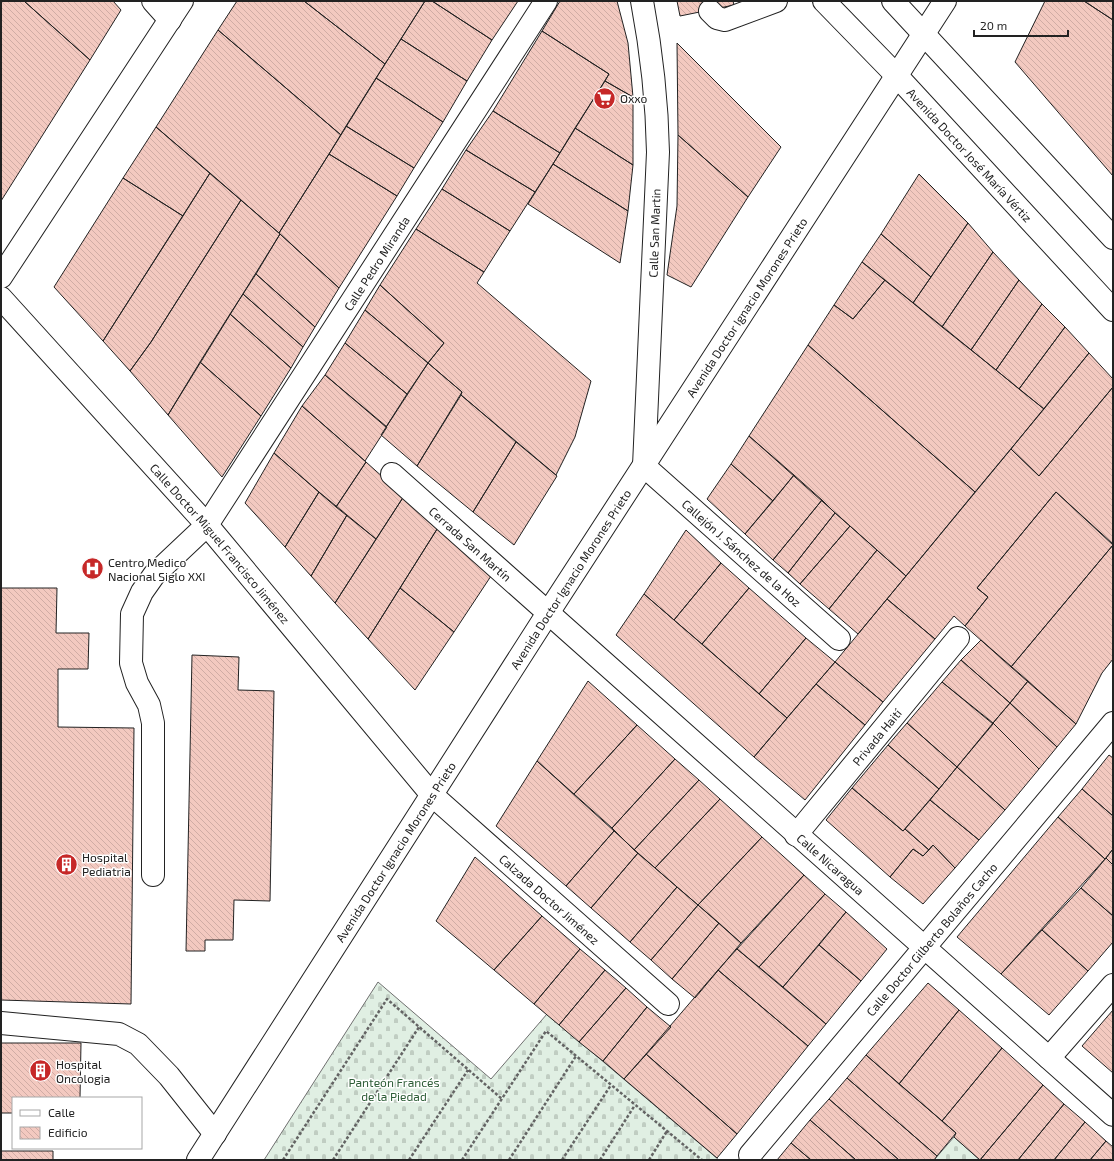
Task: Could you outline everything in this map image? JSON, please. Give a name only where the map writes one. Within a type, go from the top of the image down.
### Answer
[{"type":"street","points":[[153,1],[170,20]]},
{"type":"street","points":[[1,277],[182,1]]},
{"type":"street","name":"Calle Pedro Miranda","points":[[153,876],[153,723],[149,705],[137,683],[131,663],[132,614],[142,592],[154,576],[207,525],[546,1]]},
{"type":"street","name":"Calle San Martin","points":[[642,1],[653,61],[657,105],[658,152],[644,466]]},
{"type":"street","points":[[710,10],[717,18],[725,20],[776,1]]},
{"type":"street","name":"Avenida Doctor José María Vértiz","points":[[824,1],[896,76],[1113,310]]},
{"type":"street","points":[[893,1],[1113,238]]},
{"type":"street","name":"Avenida Doctor Ignacio Morones Prieto","points":[[198,1160],[548,614],[945,1]]},
{"type":"street","name":"Calle Doctor Miguel Francisco Jiménez","points":[[1,298],[207,525],[432,795]]},
{"type":"street","name":"Callejón J. Sánchez de la Hoz","points":[[644,466],[840,640]]},
{"type":"street","name":"Cerrada San Martín","points":[[392,474],[548,614]]},
{"type":"street","name":"Calle Nicaragua","points":[[548,614],[1113,1115]]},
{"type":"street","name":"Privada Haití","points":[[796,835],[958,638]]},
{"type":"street","name":"Calle Doctor Gilberto Bolaños Cacho","points":[[750,1156],[1113,723]]},
{"type":"street","name":"Calzada Doctor Jiménez","points":[[432,795],[668,1004]]},
{"type":"street","points":[[1049,1058],[1113,985]]},
{"type":"street","points":[[1,1023],[119,1034],[138,1044],[169,1076],[215,1134]]},
{"type":"path","points":[[283,1160],[387,999],[502,1099]]},
{"type":"path","points":[[333,1160],[419,1027]]},
{"type":"path","points":[[462,1160],[546,1031],[700,1159]]},
{"type":"path","points":[[509,1160],[576,1056]]},
{"type":"path","points":[[410,1160],[468,1070]]},
{"type":"path","points":[[562,1160],[611,1084]]},
{"type":"path","points":[[600,1160],[635,1105]]},
{"type":"path","points":[[649,1160],[667,1131]]},
{"type":"green space","name":"Panteón Francés de la Piedad","points":[[378,982],[491,1079],[547,1014],[719,1160],[264,1160]]},
{"type":"green space","points":[[954,1137],[980,1160],[934,1160]]},
{"type":"building","points":[[1,1],[24,1],[90,60],[1,201]]},
{"type":"building","points":[[24,1],[113,1],[121,10],[90,60]]},
{"type":"building","points":[[237,1],[304,1],[385,64],[341,135],[218,30]]},
{"type":"building","points":[[304,1],[425,1],[385,64]]},
{"type":"building","points":[[425,1],[432,1],[492,40],[467,81],[401,39]]},
{"type":"building","points":[[432,1],[518,1],[492,40]]},
{"type":"building","points":[[560,1],[617,1],[628,43],[633,97],[605,81],[609,74],[542,31]]},
{"type":"building","points":[[677,1],[733,1],[734,5],[680,16]]},
{"type":"building","points":[[1045,1],[1084,1],[1113,20],[1113,176],[1015,62]]},
{"type":"building","points":[[1084,1],[1113,1],[1113,20]]},
{"type":"building","points":[[218,30],[341,135],[279,233],[156,127]]},
{"type":"building","points":[[542,31],[609,74],[560,153],[493,111]]},
{"type":"building","points":[[401,39],[467,81],[443,122],[376,78]]},
{"type":"building","points":[[677,43],[781,147],[748,197],[678,135]]},
{"type":"building","points":[[376,78],[443,122],[414,168],[346,126]]},
{"type":"building","points":[[605,81],[633,97],[633,165],[575,128]]},
{"type":"building","points":[[493,111],[560,153],[535,192],[466,150]]},
{"type":"building","points":[[346,126],[414,168],[397,196],[329,154]]},
{"type":"building","points":[[156,127],[210,173],[183,216],[123,178]]},
{"type":"building","points":[[575,128],[633,165],[628,211],[553,164]]},
{"type":"building","points":[[678,135],[748,197],[691,287],[667,275],[677,206]]},
{"type":"building","points":[[466,150],[535,192],[510,231],[442,189]]},
{"type":"building","points":[[329,154],[397,196],[339,288],[279,233]]},
{"type":"building","points":[[553,164],[628,211],[620,263],[528,204]]},
{"type":"building","points":[[210,173],[241,200],[151,342],[130,371],[103,341]]},
{"type":"building","points":[[919,174],[968,223],[931,277],[881,234]]},
{"type":"building","points":[[123,178],[183,216],[103,341],[54,287]]},
{"type":"building","points":[[442,189],[510,231],[484,272],[416,229]]},
{"type":"building","points":[[241,200],[280,234],[168,415],[130,371],[151,342]]},
{"type":"building","points":[[968,223],[993,252],[942,327],[913,303]]},
{"type":"building","points":[[416,229],[484,272],[477,283],[591,381],[575,437],[556,475],[461,395],[462,392],[428,363],[444,343],[380,285]]},
{"type":"building","points":[[280,234],[339,288],[315,327],[256,274]]},
{"type":"building","points":[[881,234],[931,277],[913,303],[862,262]]},
{"type":"building","points":[[993,252],[1019,280],[971,350],[942,327]]},
{"type":"building","points":[[862,262],[885,280],[853,319],[834,305]]},
{"type":"building","points":[[256,274],[315,327],[303,347],[243,294]]},
{"type":"building","points":[[885,280],[1044,409],[975,492],[808,345],[834,305],[853,319]]},
{"type":"building","points":[[1019,280],[1042,304],[996,370],[971,350]]},
{"type":"building","points":[[380,285],[444,343],[428,363],[365,310]]},
{"type":"building","points":[[243,294],[303,347],[291,368],[230,314]]},
{"type":"building","points":[[1042,304],[1065,327],[1019,389],[996,370]]},
{"type":"building","points":[[365,310],[428,363],[407,394],[345,343]]},
{"type":"building","points":[[230,314],[291,368],[261,416],[200,362]]},
{"type":"building","points":[[1065,327],[1089,353],[1044,409],[1019,389]]},
{"type":"building","points":[[345,343],[407,394],[386,427],[325,375]]},
{"type":"building","points":[[808,345],[975,492],[906,576],[749,436]]},
{"type":"building","points":[[1089,353],[1113,379],[1113,387],[1039,476],[1011,449]]},
{"type":"building","points":[[200,362],[261,416],[222,477],[168,415]]},
{"type":"building","points":[[428,363],[462,392],[417,466],[381,435]]},
{"type":"building","points":[[325,375],[387,427],[365,461],[302,406]]},
{"type":"building","points":[[1113,387],[1113,544],[1056,492],[977,588],[988,597],[965,626],[954,616],[935,639],[887,599],[1011,449],[1039,476]]},
{"type":"building","points":[[461,395],[516,442],[473,512],[417,466]]},
{"type":"building","points":[[302,406],[366,462],[336,507],[274,453]]},
{"type":"building","points":[[749,436],[794,475],[773,501],[731,464]]},
{"type":"building","points":[[516,442],[557,476],[514,545],[473,512]]},
{"type":"building","points":[[274,453],[319,492],[285,547],[245,503]]},
{"type":"building","points":[[366,462],[404,496],[376,539],[336,507]]},
{"type":"building","points":[[731,464],[773,501],[745,534],[707,499]]},
{"type":"building","points":[[794,475],[822,500],[773,560],[745,534]]},
{"type":"building","points":[[319,492],[347,515],[311,576],[285,547]]},
{"type":"building","points":[[1056,492],[1113,545],[1011,667],[965,626],[988,597],[977,588]]},
{"type":"building","points":[[404,496],[439,526],[368,639],[335,603]]},
{"type":"building","points":[[822,500],[835,513],[788,573],[773,560]]},
{"type":"building","points":[[835,513],[850,526],[800,584],[788,573]]},
{"type":"building","points":[[347,515],[376,539],[335,603],[311,576]]},
{"type":"building","points":[[439,526],[493,573],[454,632],[400,588]]},
{"type":"building","points":[[850,526],[877,550],[829,609],[800,584]]},
{"type":"building","points":[[686,530],[721,563],[674,620],[644,594]]},
{"type":"building","points":[[1113,545],[1113,659],[1102,673],[1076,724],[1011,667]]},
{"type":"building","points":[[877,550],[906,576],[858,634],[829,609]]},
{"type":"building","points":[[721,563],[749,588],[702,644],[674,620]]},
{"type":"building","name":"Hospital Pediatria","points":[[1,588],[57,588],[56,633],[89,633],[88,669],[58,669],[58,727],[134,728],[131,1004],[1,1000]]},
{"type":"building","points":[[400,588],[454,632],[415,690],[368,639]]},
{"type":"building","points":[[749,588],[806,638],[759,694],[702,644]]},
{"type":"building","points":[[644,594],[787,718],[754,757],[616,635]]},
{"type":"building","points":[[887,599],[935,639],[883,702],[835,662]]},
{"type":"building","points":[[806,638],[835,662],[787,718],[759,694]]},
{"type":"building","points":[[981,640],[1028,681],[1010,703],[961,660]]},
{"type":"building","points":[[192,655],[239,657],[238,690],[274,691],[270,901],[234,900],[233,940],[205,940],[205,951],[186,951]]},
{"type":"building","points":[[961,660],[1010,703],[993,723],[942,682]]},
{"type":"building","points":[[835,662],[883,702],[865,725],[816,684]]},
{"type":"building","points":[[588,681],[637,725],[574,794],[537,761]]},
{"type":"building","points":[[1028,681],[1076,724],[1057,747],[1010,703]]},
{"type":"building","points":[[942,682],[993,724],[957,767],[907,723]]},
{"type":"building","points":[[816,684],[865,725],[805,800],[754,757]]},
{"type":"building","points":[[1010,703],[1057,747],[1039,769],[993,723]]},
{"type":"building","points":[[907,723],[957,767],[939,789],[888,745]]},
{"type":"building","points":[[993,723],[1039,769],[1005,810],[957,767]]},
{"type":"building","points":[[637,725],[675,759],[612,828],[574,794]]},
{"type":"building","points":[[888,745],[939,789],[903,831],[852,788]]},
{"type":"building","points":[[1109,755],[1113,758],[1113,816],[1082,789]]},
{"type":"building","points":[[675,759],[699,780],[634,850],[612,828]]},
{"type":"building","points":[[537,761],[614,831],[566,886],[496,826]]},
{"type":"building","points":[[957,767],[1005,810],[979,840],[930,800]]},
{"type":"building","points":[[699,780],[720,799],[655,868],[634,850]]},
{"type":"building","points":[[852,788],[903,831],[905,829],[929,850],[923,856],[913,849],[890,877],[826,820]]},
{"type":"building","points":[[1082,789],[1113,816],[1113,849],[1105,859],[1058,817]]},
{"type":"building","points":[[720,799],[762,837],[698,905],[655,868]]},
{"type":"building","points":[[930,800],[979,840],[955,868],[933,845],[929,850],[905,829]]},
{"type":"building","points":[[1058,817],[1105,859],[1001,974],[957,937]]},
{"type":"building","points":[[614,831],[638,853],[591,908],[566,886]]},
{"type":"building","points":[[762,837],[804,875],[741,943],[698,905]]},
{"type":"building","points":[[933,845],[955,868],[923,904],[890,877],[913,849],[923,856]]},
{"type":"building","points":[[1113,849],[1113,865],[1106,858]]},
{"type":"building","points":[[638,853],[677,887],[630,942],[591,908]]},
{"type":"building","points":[[475,857],[542,916],[494,970],[436,921]]},
{"type":"building","points":[[1106,858],[1113,865],[1113,916],[1081,888]]},
{"type":"building","points":[[804,875],[825,894],[759,967],[737,949]]},
{"type":"building","points":[[677,887],[698,905],[651,960],[630,942]]},
{"type":"building","points":[[1081,888],[1113,916],[1113,942],[1088,971],[1042,930]]},
{"type":"building","points":[[825,894],[846,912],[783,987],[759,967]]},
{"type":"building","points":[[698,905],[719,923],[672,979],[651,960]]},
{"type":"building","points":[[846,912],[887,949],[861,981],[819,945]]},
{"type":"building","points":[[542,916],[580,949],[534,1004],[494,970]]},
{"type":"building","points":[[719,923],[741,943],[695,998],[672,979]]},
{"type":"building","points":[[1042,930],[1088,971],[1049,1015],[1001,974]]},
{"type":"building","points":[[819,945],[861,981],[826,1024],[783,987]]},
{"type":"building","points":[[580,949],[605,970],[559,1025],[534,1004]]},
{"type":"building","points":[[737,949],[826,1024],[808,1046],[718,970]]},
{"type":"building","points":[[605,970],[626,988],[579,1042],[559,1025]]},
{"type":"building","points":[[718,970],[808,1046],[737,1134],[646,1054]]},
{"type":"building","points":[[928,983],[959,1010],[899,1084],[866,1055]]},
{"type":"building","points":[[626,988],[647,1007],[603,1061],[579,1042]]},
{"type":"building","points":[[647,1007],[671,1027],[624,1079],[603,1061]]},
{"type":"building","points":[[959,1010],[1002,1048],[942,1121],[899,1084]]},
{"type":"building","points":[[1113,1010],[1113,1073],[1082,1046]]},
{"type":"building","name":"Hospital Oncologia","points":[[1,1043],[81,1043],[80,1097],[12,1097],[12,1113],[1,1113]]},
{"type":"building","points":[[1002,1048],[1043,1085],[980,1160],[954,1137],[956,1133],[942,1121]]},
{"type":"building","points":[[646,1054],[737,1134],[717,1158],[624,1079]]},
{"type":"building","points":[[866,1055],[956,1133],[937,1156],[847,1078]]},
{"type":"building","points":[[847,1078],[937,1156],[934,1160],[899,1160],[829,1099]]},
{"type":"building","points":[[1043,1085],[1064,1104],[1018,1160],[980,1160]]},
{"type":"building","points":[[829,1099],[899,1160],[856,1160],[810,1120]]},
{"type":"building","points":[[1064,1104],[1085,1122],[1054,1160],[1018,1160]]},
{"type":"building","points":[[810,1120],[856,1160],[811,1160],[791,1143]]},
{"type":"building","points":[[1085,1122],[1106,1141],[1090,1160],[1054,1160]]},
{"type":"building","points":[[1106,1141],[1113,1147],[1113,1160],[1090,1160]]},
{"type":"building","points":[[791,1143],[811,1160],[777,1160]]},
{"type":"building","points":[[1,1151],[53,1151],[53,1160],[1,1160]]},
{"type":"place","name":"Oxxo","points":[[605,98]]},
{"type":"place","name":"Centro Medico Nacional Siglo XXI","points":[[92,569]]},
{"type":"place","name":"Hospital Pediatria","points":[[67,864]]},
{"type":"place","name":"Hospital Oncologia","points":[[41,1071]]}]
